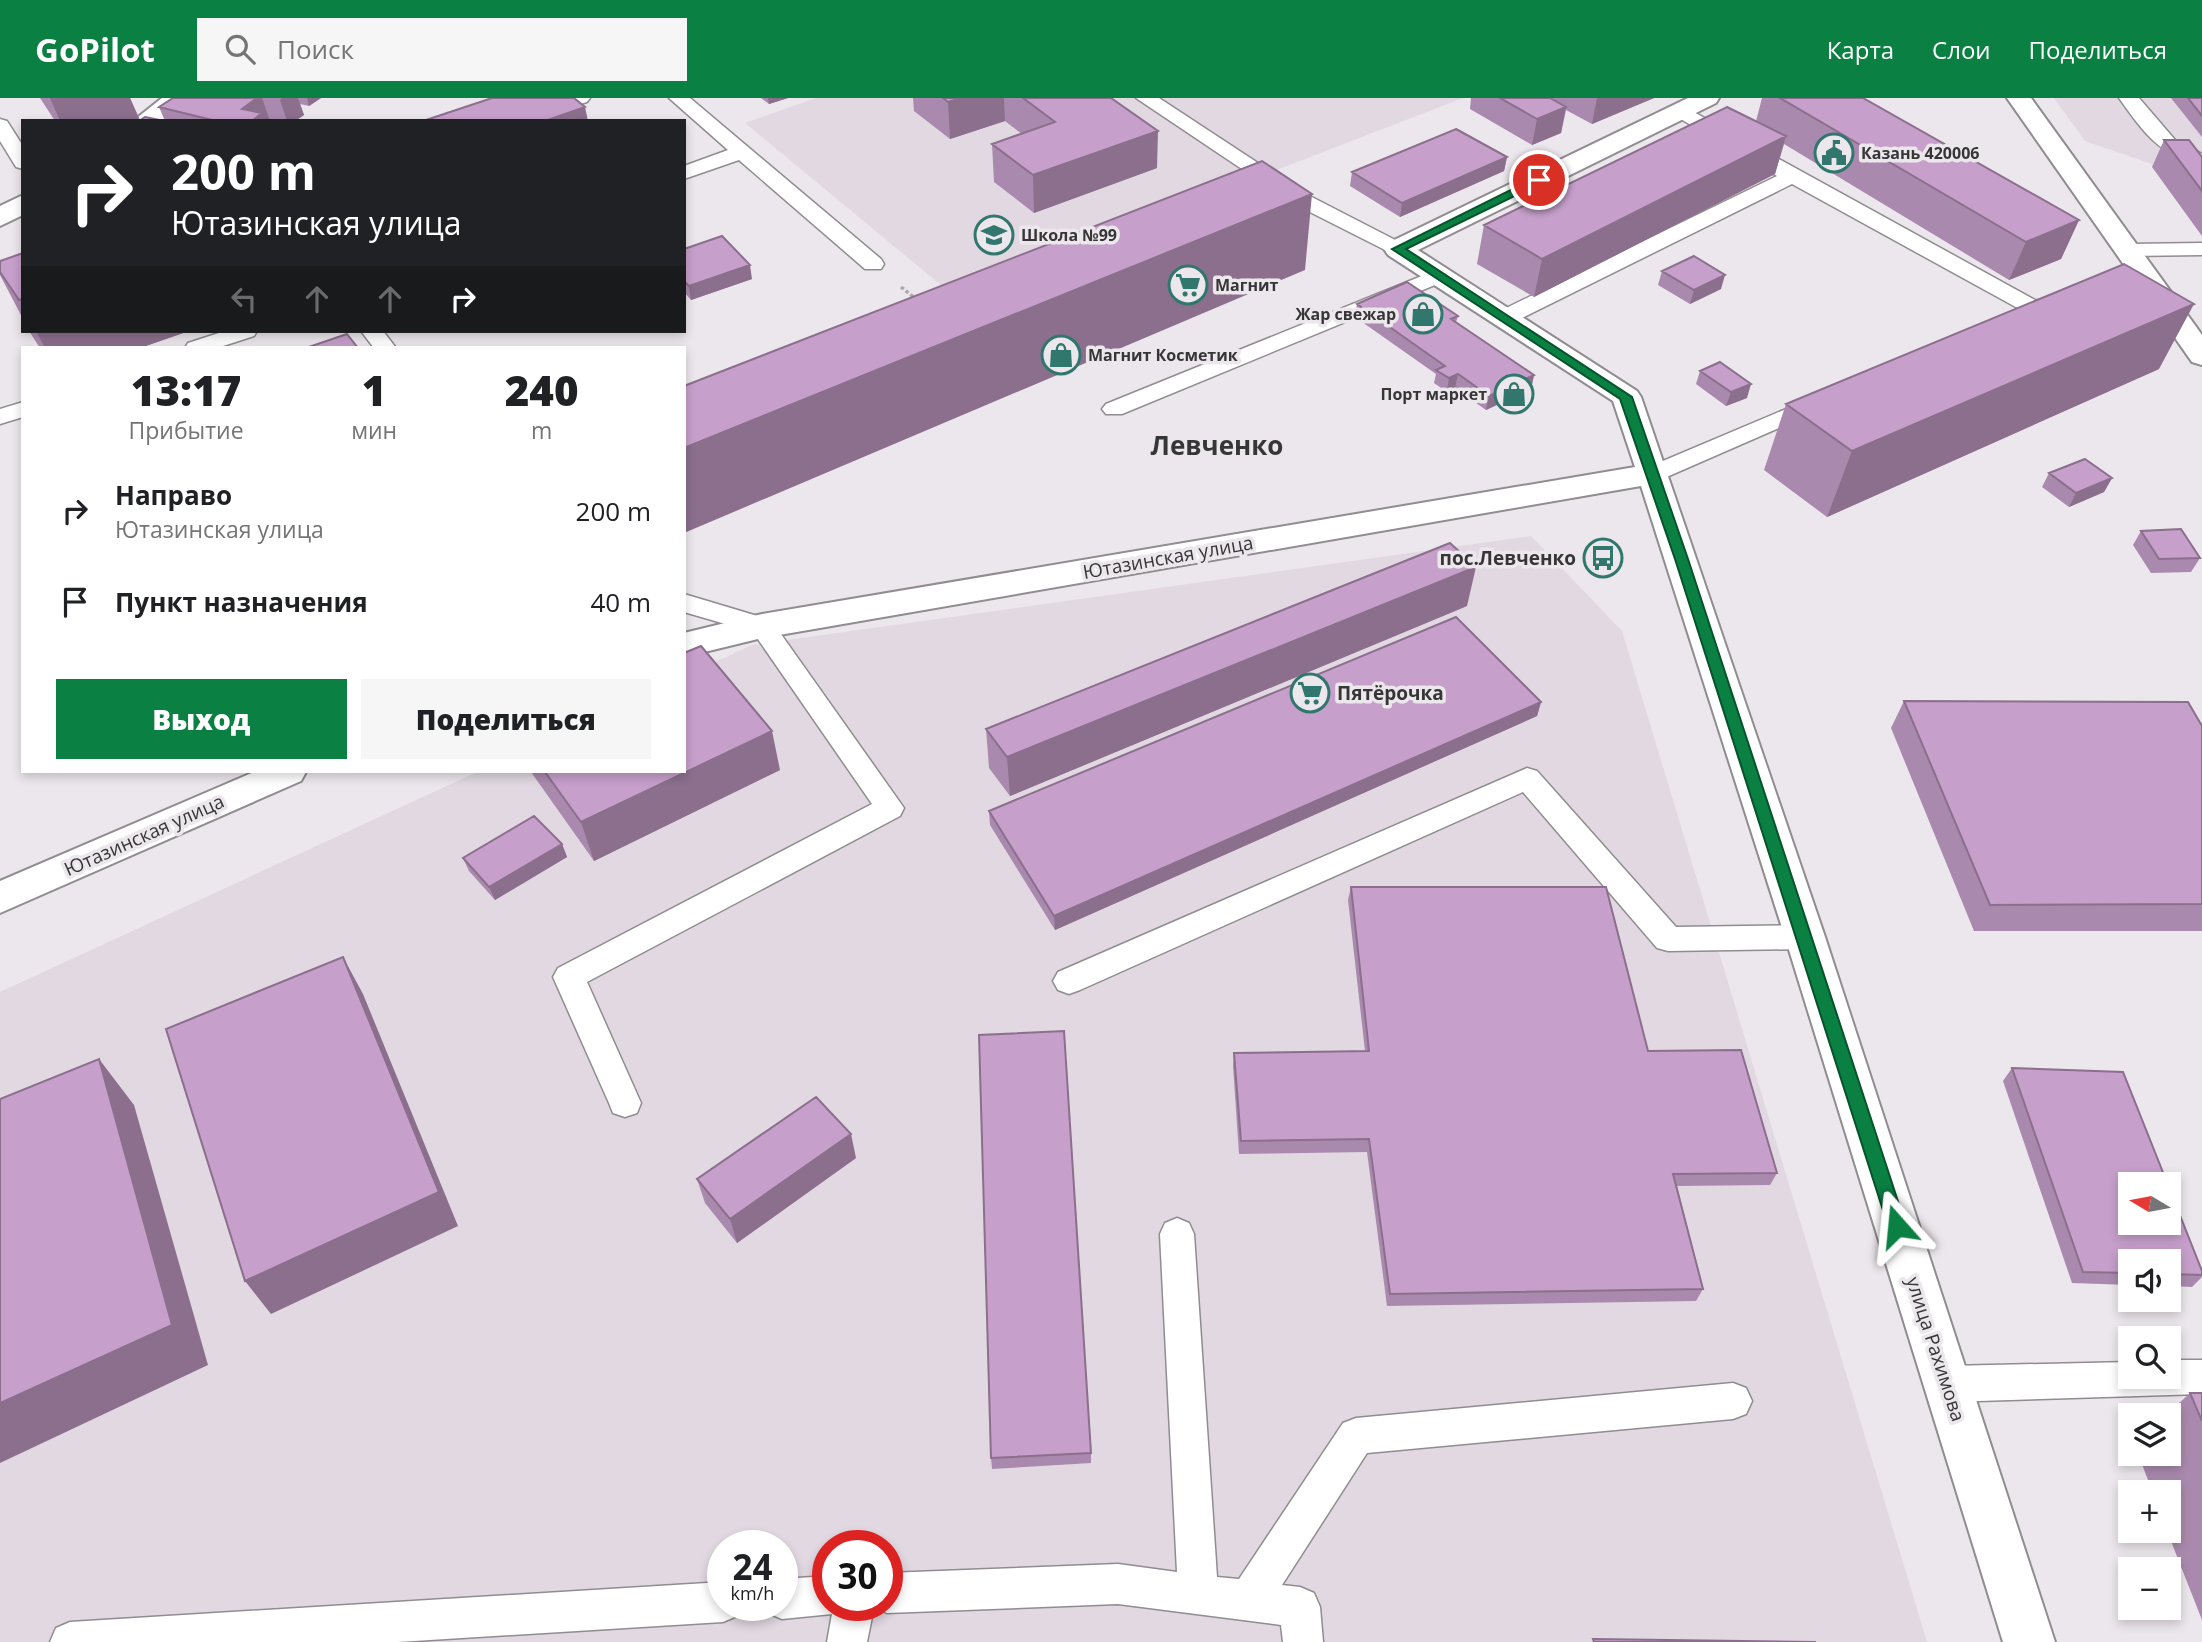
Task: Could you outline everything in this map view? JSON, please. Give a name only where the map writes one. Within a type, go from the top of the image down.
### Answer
[{"type":"street","points":[[148,119],[178,98]]},
{"type":"street","points":[[1398,249],[1706,98]]},
{"type":"street","points":[[2019,98],[2202,356]]},
{"type":"street","points":[[0,218],[21,204]]},
{"type":"street","name":"улица Рахимова","points":[[1398,249],[1626,397],[1805,937],[2029,1642]]},
{"type":"street","name":"Ютазинская улица","points":[[686,645],[762,626],[1653,474]]},
{"type":"street","name":"Ютазинская улица","points":[[0,898],[286,773]]},
{"type":"lane","points":[[512,119],[580,98]]},
{"type":"lane","points":[[677,98],[873,264]]},
{"type":"lane","points":[[1146,98],[1295,196],[1398,249]]},
{"type":"lane","points":[[2129,98],[2158,137],[2188,158],[2202,160]]},
{"type":"lane","points":[[1681,111],[1792,176],[2031,306]]},
{"type":"lane","points":[[0,125],[21,160]]},
{"type":"lane","points":[[686,172],[742,152]]},
{"type":"lane","points":[[1504,318],[1792,176]]},
{"type":"lane","points":[[1257,211],[1295,196]]},
{"type":"lane","points":[[2129,250],[2202,249]]},
{"type":"lane","points":[[1114,410],[1438,275]]},
{"type":"lane","points":[[2006,318],[2031,306],[2086,307]]},
{"type":"lane","points":[[2141,309],[2169,309]]},
{"type":"lane","points":[[202,346],[240,333]]},
{"type":"lane","points":[[1653,474],[1843,391]]},
{"type":"lane","points":[[0,417],[21,410]]},
{"type":"lane","points":[[625,1103],[569,977],[890,808],[762,626],[686,604]]},
{"type":"lane","points":[[1069,981],[1527,778],[1668,939],[1805,937]]},
{"type":"lane","points":[[1177,1234],[1198,1594]]},
{"type":"lane","points":[[1947,1384],[2202,1377]]},
{"type":"lane","points":[[1249,1600],[1356,1436],[1733,1402]]},
{"type":"lane","points":[[903,1592],[1118,1584],[1249,1600],[1300,1607],[1303,1642]]},
{"type":"lane","points":[[81,1642],[707,1603]]},
{"type":"lane","points":[[846,1642],[851,1621]]},
{"type":"path","points":[[873,264],[924,305]]},
{"type":"shaded area","name":"Школа №99","points":[[816,98],[1463,98],[953,295],[745,123]]},
{"type":"shaded area","points":[[2054,98],[2202,98],[2202,173],[2175,172],[2085,141]]},
{"type":"shaded area","points":[[1531,536],[1622,631],[1927,1642],[0,1642],[0,992],[475,773],[686,773],[686,675],[752,645]]},
{"type":"building","points":[[173,98],[257,98],[242,109],[262,113],[254,119],[208,119],[159,107]]},
{"type":"building","points":[[492,98],[574,98],[585,107],[551,119],[429,119]]},
{"type":"building","points":[[943,98],[960,98],[948,102]]},
{"type":"building","points":[[1023,98],[1111,98],[1158,131],[1033,175],[992,144],[1055,122]]},
{"type":"building","points":[[1500,98],[1550,98],[1566,107],[1537,119]]},
{"type":"building","points":[[1780,98],[1863,98],[2079,220],[2026,242]]},
{"type":"building","points":[[2188,98],[2202,98],[2202,116]]},
{"type":"building","points":[[1727,107],[1786,136],[1542,259],[1484,225]]},
{"type":"building","points":[[1456,129],[1507,157],[1402,203],[1352,172]]},
{"type":"building","points":[[2164,140],[2189,140],[2202,157],[2202,191]]},
{"type":"building","points":[[1262,161],[1312,194],[686,447],[686,385]]},
{"type":"building","points":[[722,236],[750,265],[689,286],[686,283],[686,248]]},
{"type":"building","points":[[21,254],[21,300],[0,272],[0,261]]},
{"type":"building","points":[[1694,256],[1725,275],[1694,290],[1662,271]]},
{"type":"building","points":[[2124,264],[2194,304],[1852,451],[1786,404]]},
{"type":"building","points":[[1407,282],[1458,316],[1451,319],[1534,375],[1489,396],[1458,374],[1449,378],[1436,370],[1445,366],[1357,304]]},
{"type":"building","points":[[347,334],[356,346],[312,346]]},
{"type":"building","points":[[1720,362],[1751,384],[1731,392],[1700,371]]},
{"type":"building","points":[[2085,459],[2112,478],[2076,493],[2049,473]]},
{"type":"building","points":[[2181,529],[2200,558],[2159,559],[2141,531]]},
{"type":"building","points":[[1450,543],[1476,567],[1007,757],[986,729]]},
{"type":"building","points":[[1456,617],[1541,702],[1054,916],[989,811]]},
{"type":"building","points":[[701,646],[772,731],[686,772],[686,652]]},
{"type":"building","points":[[1904,701],[2188,702],[2202,726],[2202,904],[1990,905]]},
{"type":"building","points":[[546,773],[684,773],[581,822]]},
{"type":"building","points":[[534,816],[562,844],[489,887],[463,858]]},
{"type":"building","points":[[1351,887],[1606,887],[1648,1051],[1741,1050],[1777,1173],[1673,1174],[1703,1289],[1390,1294],[1369,1139],[1241,1141],[1234,1053],[1369,1051]]},
{"type":"building","points":[[343,957],[439,1192],[245,1281],[166,1029]]},
{"type":"building","points":[[1064,1031],[1091,1453],[991,1458],[979,1035]]},
{"type":"building","points":[[99,1059],[172,1325],[0,1403],[0,1099]]},
{"type":"building","points":[[2012,1068],[2123,1072],[2163,1172],[2118,1172],[2118,1236],[2180,1236],[2181,1218],[2202,1275],[2181,1274],[2181,1249],[2118,1249],[2118,1273],[2083,1272]]},
{"type":"building","points":[[816,1097],[851,1134],[730,1219],[697,1179]]},
{"type":"building","points":[[2190,1393],[2202,1393],[2202,1421]]},
{"type":"building","points":[[1593,1639],[1816,1642],[1594,1642]]},
{"type":"place","name":"Казань 420006","points":[[1834,153]]},
{"type":"place","name":"Школа №99","points":[[994,235]]},
{"type":"place","name":"Магнит","points":[[1188,285]]},
{"type":"place","name":"Жар свежар","points":[[1423,314]]},
{"type":"place","name":"Магнит Косметик","points":[[1061,355]]},
{"type":"place","name":"Порт маркет","points":[[1514,394]]},
{"type":"place","name":"пос.Левченко","points":[[1603,558]]},
{"type":"place","name":"Пятёрочка","points":[[1310,693]]},
{"type":"district","name":"Левченко","points":[[1217,445]]},
{"type":"route","points":[[1539,180],[1398,249],[1626,397],[1805,937],[1897,1226]]}]
